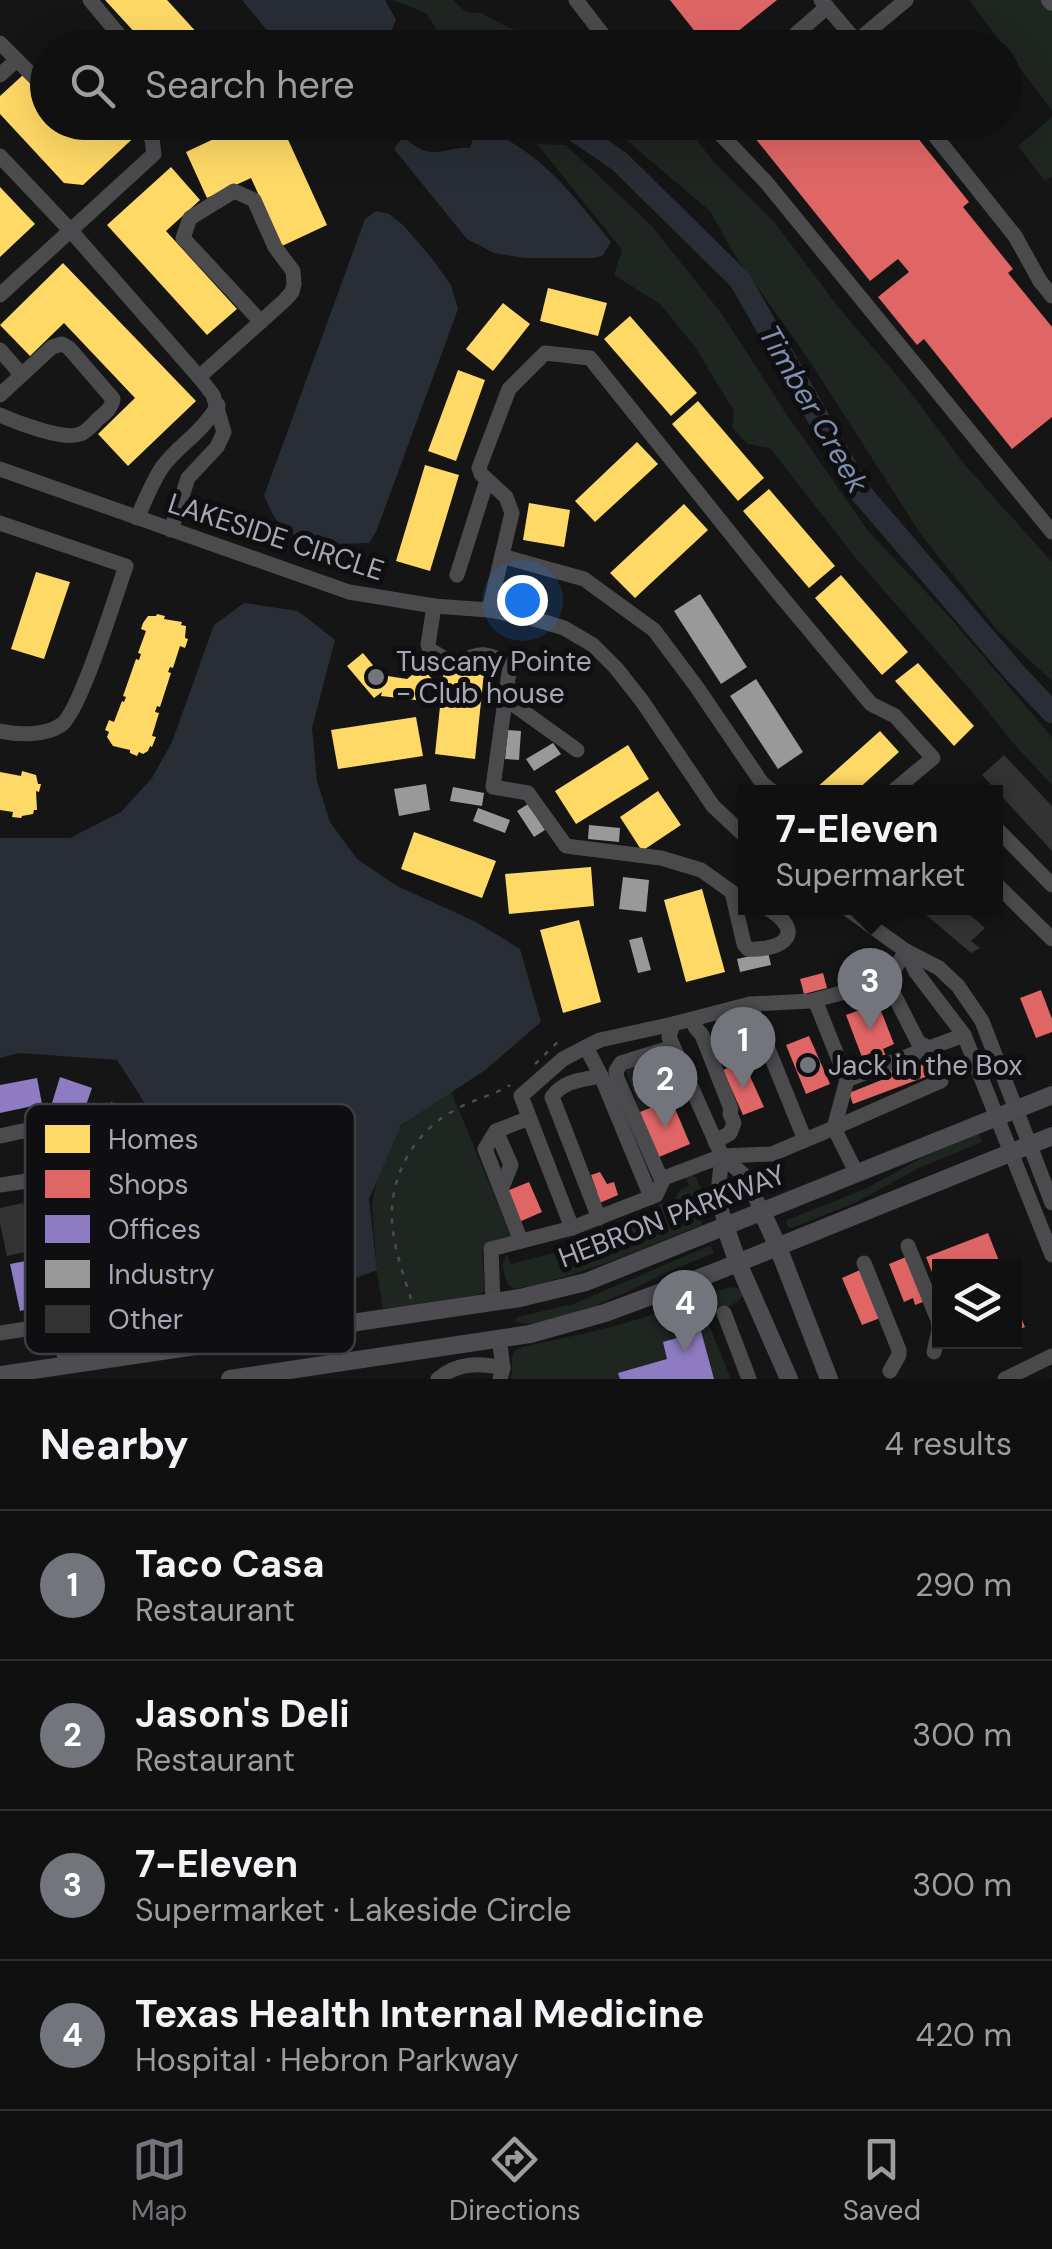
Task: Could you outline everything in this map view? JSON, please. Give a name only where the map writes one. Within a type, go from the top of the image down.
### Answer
[{"type":"main road","name":"HEBRON PARKWAY","points":[[355,1326],[586,1282],[1052,1095]]},
{"type":"main road","points":[[230,1379],[530,1334],[605,1313],[1052,1136]]},
{"type":"main road","points":[[762,1212],[829,1379]]},
{"type":"main road","points":[[725,1226],[789,1379]]},
{"type":"main road","points":[[493,1302],[499,1338]]},
{"type":"main road","name":"HEBRON PARKWAY","points":[[0,1375],[90,1371],[189,1354]]},
{"type":"street","points":[[90,0],[115,30]]},
{"type":"street","points":[[576,0],[599,30]]},
{"type":"street","points":[[875,30],[906,0]]},
{"type":"street","points":[[798,30],[824,4],[847,30]]},
{"type":"street","points":[[0,44],[30,73]]},
{"type":"street","points":[[0,76],[17,60]]},
{"type":"street","points":[[0,294],[154,154],[152,140]]},
{"type":"street","points":[[726,140],[766,182],[1052,532]]},
{"type":"street","points":[[938,140],[1015,236],[1052,296]]},
{"type":"street","points":[[0,156],[213,394],[224,432],[217,446],[188,478],[171,530]]},
{"type":"street","points":[[199,376],[261,322],[292,292],[293,271],[275,246],[254,200],[234,191],[190,218],[183,238],[261,322]]},
{"type":"street","points":[[0,415],[69,436],[81,434],[104,414],[113,398],[70,348],[62,344],[52,346],[2,392]]},
{"type":"street","points":[[0,350],[21,374]]},
{"type":"street","points":[[488,610],[512,513],[506,497],[481,474],[480,468],[509,389],[545,352],[590,358],[871,704],[895,716],[933,758],[900,785]]},
{"type":"street","points":[[137,518],[164,464],[208,424],[218,405]]},
{"type":"street","name":"LAKESIDE CIRCLE","points":[[0,470],[349,592],[488,610],[564,628],[592,645],[616,668],[713,806],[738,829]]},
{"type":"street","points":[[456,575],[487,480]]},
{"type":"street","points":[[0,523],[126,566],[78,701],[63,724],[42,733],[0,732]]},
{"type":"street","points":[[502,556],[584,580],[654,630],[764,785]]},
{"type":"street","points":[[434,606],[430,650],[460,662],[474,654],[490,654],[510,665],[494,787],[528,793],[566,846],[662,858],[701,870],[738,889]]},
{"type":"street","points":[[506,698],[577,750]]},
{"type":"street","points":[[1003,835],[1052,885]]},
{"type":"street","points":[[1003,891],[1051,937]]},
{"type":"street","points":[[741,915],[744,944],[760,950],[784,942],[788,936],[788,926],[778,915]]},
{"type":"street","points":[[856,915],[939,968],[958,986],[982,1021],[1052,1203]]},
{"type":"street","points":[[572,1228],[521,1096],[562,1059],[600,1040],[694,1023],[750,1004],[815,1000],[886,982],[906,950]]},
{"type":"street","points":[[906,950],[916,972],[964,1035],[1052,1255]]},
{"type":"street","points":[[718,1149],[772,1154],[941,1081],[929,1048],[918,1042],[886,982]]},
{"type":"street","points":[[815,1000],[847,1080],[834,1128],[856,1174]]},
{"type":"street","points":[[750,1004],[806,1140]]},
{"type":"street","points":[[493,1302],[491,1249],[572,1228],[651,1197],[664,1178],[718,1149],[730,1133],[734,1123],[731,1109],[694,1023]]},
{"type":"street","points":[[674,1024],[668,1037],[718,1149],[746,1177],[762,1212]]},
{"type":"street","points":[[847,1080],[964,1035]]},
{"type":"street","points":[[586,1046],[651,1197]]},
{"type":"street","points":[[662,1181],[616,1071],[621,1062],[673,1047]]},
{"type":"street","points":[[599,1218],[552,1097],[568,1083],[601,1076]]},
{"type":"street","points":[[522,1241],[485,1149],[496,1131],[530,1118]]},
{"type":"street","points":[[0,1136],[25,1131]]},
{"type":"street","points":[[718,1149],[718,1192],[725,1226]]},
{"type":"street","points":[[0,1185],[25,1181]]},
{"type":"street","points":[[908,1246],[938,1320],[934,1352]]},
{"type":"street","points":[[864,1263],[899,1350],[890,1370]]},
{"type":"street","points":[[724,1313],[749,1379]]},
{"type":"street","points":[[0,1333],[25,1329]]},
{"type":"street","points":[[499,1338],[502,1374]]},
{"type":"street","points":[[1005,1379],[1052,1356]]},
{"type":"street","points":[[438,1379],[448,1370],[480,1363],[502,1374]]},
{"type":"path","points":[[528,1074],[563,1037]]},
{"type":"path","points":[[412,1301],[392,1227],[402,1164],[431,1125],[514,1083]]},
{"type":"shaded area","points":[[242,0],[385,0],[396,20],[392,30],[267,30]]},
{"type":"shaded area","points":[[392,0],[453,0],[466,12],[481,13],[516,30],[437,30],[426,13]]},
{"type":"shaded area","points":[[969,0],[1041,0],[1052,10],[1052,111],[1022,71],[1022,30],[991,30]]},
{"type":"shaded area","points":[[1052,117],[1052,176],[1045,181],[1018,146]]},
{"type":"shaded area","points":[[401,140],[432,152],[470,148],[473,140],[506,140],[536,160],[611,242],[603,255],[524,258],[494,253],[467,239],[394,149]]},
{"type":"shaded area","points":[[626,140],[697,140],[775,223],[965,465],[1052,562],[1052,681],[997,630],[922,536],[807,357],[736,257],[710,211]]},
{"type":"shaded area","points":[[537,144],[566,145],[651,225],[722,314],[869,532],[946,613],[1052,737],[1052,785],[858,561],[770,448],[747,444],[732,427],[734,411],[695,347],[660,304],[614,275],[622,250]]},
{"type":"shaded area","points":[[376,211],[389,214],[403,225],[430,256],[451,285],[458,309],[369,543],[307,540],[274,517],[264,496],[365,219]]},
{"type":"shaded area","points":[[244,603],[298,611],[335,640],[312,728],[317,781],[330,822],[357,859],[397,886],[476,922],[520,949],[541,1022],[484,1071],[401,1125],[369,1199],[377,1270],[355,1278],[355,1104],[145,1104],[117,1060],[19,1053],[0,1058],[0,838],[70,838],[121,812],[152,778],[172,742],[214,625]]},
{"type":"shaded area","points":[[654,1056],[669,1091],[654,1098],[656,1104],[640,1111],[626,1071],[629,1064]]},
{"type":"shaded area","points":[[450,1089],[512,1238],[486,1245],[482,1251],[485,1291],[473,1297],[383,1309],[372,1205],[378,1171],[395,1132]]},
{"type":"shaded area","points":[[979,1134],[982,1142],[917,1169],[857,1202],[789,1229],[789,1219],[865,1189],[923,1157]]},
{"type":"shaded area","points":[[685,1176],[696,1177],[709,1208],[701,1214],[702,1225],[563,1277],[515,1289],[508,1285],[502,1266],[507,1254],[511,1264],[588,1244],[586,1234],[600,1229],[607,1238],[661,1216],[657,1206],[672,1204],[680,1190],[689,1186]]},
{"type":"shaded area","points":[[711,1245],[714,1253],[585,1310],[545,1322],[516,1321],[517,1317],[573,1304]]},
{"type":"shaded area","points":[[732,1287],[744,1295],[706,1318],[731,1379],[510,1379],[513,1354],[519,1348],[627,1323]]},
{"type":"building: Homes","points":[[105,0],[167,0],[194,30],[132,30]]},
{"type":"building: Homes","points":[[23,75],[30,82],[30,140],[131,140],[83,185],[64,183],[0,114],[0,96]]},
{"type":"building: Homes","points":[[212,140],[288,140],[327,225],[282,246],[251,178],[207,198],[186,152]]},
{"type":"building: Homes","points":[[171,167],[200,200],[166,231],[237,309],[207,335],[107,225]]},
{"type":"building: Homes","points":[[0,187],[35,224],[0,257]]},
{"type":"building: Homes","points":[[63,263],[196,401],[128,466],[98,434],[135,398],[64,323],[30,356],[0,325]]},
{"type":"building: Homes","points":[[548,288],[607,303],[598,336],[540,321]]},
{"type":"building: Homes","points":[[503,303],[530,324],[493,371],[466,349]]},
{"type":"building: Homes","points":[[630,316],[697,393],[671,416],[604,339]]},
{"type":"building: Homes","points":[[458,370],[485,380],[456,461],[428,451]]},
{"type":"building: Homes","points":[[698,401],[764,478],[738,501],[672,424]]},
{"type":"building: Homes","points":[[637,442],[658,464],[595,522],[575,501]]},
{"type":"building: Homes","points":[[425,465],[459,475],[430,571],[396,561]]},
{"type":"building: Homes","points":[[769,489],[835,566],[809,588],[743,511]]},
{"type":"building: Homes","points":[[529,503],[570,510],[564,547],[523,540]]},
{"type":"building: Homes","points":[[684,504],[708,530],[635,598],[610,573]]},
{"type":"building: Homes","points":[[36,572],[70,582],[44,659],[11,649]]},
{"type":"building: Homes","points":[[841,575],[908,652],[882,675],[815,598]]},
{"type":"building: Homes","points":[[157,614],[182,622],[188,639],[185,648],[180,646],[168,672],[171,673],[160,707],[155,712],[159,713],[152,747],[137,756],[113,746],[105,730],[109,720],[114,722],[126,697],[123,696],[141,654],[138,653],[146,631],[141,629],[143,623],[148,616]]},
{"type":"building: Homes","name":"Tuscany Pointe - Club house","points":[[363,653],[381,675],[407,679],[422,667],[432,679],[417,690],[416,700],[381,696],[382,692],[374,698],[347,666]]},
{"type":"building: Homes","points":[[918,663],[974,726],[954,746],[895,681]]},
{"type":"building: Homes","points":[[444,669],[484,673],[475,759],[435,754]]},
{"type":"building: Homes","points":[[416,717],[423,756],[338,769],[331,730]]},
{"type":"building: Homes","points":[[880,731],[899,752],[863,785],[820,785]]},
{"type":"building: Homes","points":[[628,745],[649,779],[576,824],[555,791]]},
{"type":"building: Homes","points":[[22,771],[36,775],[41,784],[39,792],[36,791],[37,810],[21,818],[12,817],[13,812],[0,810],[0,772],[21,776]]},
{"type":"building: Homes","points":[[658,791],[681,825],[642,851],[620,817]]},
{"type":"building: Homes","points":[[414,832],[496,861],[482,898],[401,869]]},
{"type":"building: Homes","points":[[591,867],[594,906],[509,914],[505,874]]},
{"type":"building: Homes","points":[[702,889],[725,972],[686,982],[664,900]]},
{"type":"building: Homes","points":[[579,920],[601,1002],[563,1013],[540,930]]},
{"type":"building: Shops","points":[[670,0],[777,0],[740,30],[694,30]]},
{"type":"building: Shops","points":[[756,140],[919,140],[969,202],[963,207],[1013,269],[1008,273],[1052,327],[1052,417],[1012,449],[924,339],[917,345],[878,297],[909,272],[898,259],[870,281]]},
{"type":"building: Shops","points":[[823,973],[827,988],[804,994],[800,979]]},
{"type":"building: Shops","points":[[1041,990],[1052,1019],[1052,1032],[1036,1038],[1020,998]]},
{"type":"building: Shops","points":[[878,1003],[894,1044],[883,1049],[894,1076],[928,1062],[933,1074],[853,1104],[849,1093],[884,1079],[873,1052],[862,1057],[846,1015]]},
{"type":"building: Shops","name":"Jack in the Box","points":[[809,1036],[830,1084],[806,1094],[786,1045]]},
{"type":"building: Shops","points":[[743,1061],[764,1107],[743,1115],[723,1070]]},
{"type":"building: Shops","points":[[671,1099],[690,1144],[659,1157],[640,1112]]},
{"type":"building: Shops","points":[[600,1172],[607,1184],[614,1182],[618,1195],[595,1205],[597,1192],[591,1175]]},
{"type":"building: Shops","points":[[529,1182],[542,1212],[519,1222],[507,1191]]},
{"type":"building: Shops","points":[[988,1233],[998,1259],[932,1259],[932,1272],[926,1257]]},
{"type":"building: Shops","points":[[906,1257],[923,1302],[915,1305],[913,1298],[904,1302],[889,1264]]},
{"type":"building: Shops","points":[[860,1270],[880,1318],[862,1325],[842,1278]]},
{"type":"building: Offices","points":[[60,1077],[92,1088],[86,1104],[52,1103]]},
{"type":"building: Offices","points":[[37,1078],[42,1104],[25,1104],[25,1108],[0,1113],[0,1085]]},
{"type":"building: Offices","points":[[25,1261],[25,1310],[20,1311],[10,1264]]},
{"type":"building: Offices","points":[[701,1331],[714,1379],[620,1379],[618,1373],[667,1359],[663,1342]]},
{"type":"building: Industry","points":[[700,594],[747,667],[721,684],[674,611]]},
{"type":"building: Industry","points":[[756,679],[803,752],[778,769],[730,696]]},
{"type":"building: Industry","points":[[508,730],[521,731],[519,760],[505,759]]},
{"type":"building: Industry","points":[[553,743],[561,754],[534,771],[526,759]]},
{"type":"building: Industry","points":[[426,784],[430,810],[399,816],[394,789]]},
{"type":"building: Industry","points":[[453,787],[484,793],[482,806],[450,801]]},
{"type":"building: Industry","points":[[528,804],[545,830],[534,837],[517,811]]},
{"type":"building: Industry","points":[[478,808],[510,820],[505,833],[473,821]]},
{"type":"building: Industry","points":[[589,825],[620,828],[619,842],[588,839]]},
{"type":"building: Industry","points":[[623,877],[649,880],[646,912],[619,909]]},
{"type":"building: Industry","points":[[642,937],[651,970],[638,973],[629,940]]},
{"type":"building: Industry","points":[[768,952],[771,965],[740,972],[737,959]]},
{"type":"building: Other","points":[[1004,755],[1052,806],[1052,851],[1003,798],[1003,785],[991,785],[982,775]]},
{"type":"building: Other","points":[[926,915],[970,915],[985,928],[971,941],[980,948],[971,953]]},
{"type":"building: Other","points":[[23,1203],[25,1252],[7,1256],[0,1208]]},
{"type":"waterway","name":"Timber Creek","points":[[588,140],[619,161],[740,280],[861,493],[1052,712]]},
{"type":"place","name":"Tuscany Pointe - Club house","points":[[376,677]]},
{"type":"place","name":"7-Eleven","points":[[870,1030]]},
{"type":"place","name":"Jack in the Box","points":[[808,1065]]},
{"type":"place","name":"Taco Casa","points":[[743,1089]]},
{"type":"place","name":"Jason's Deli","points":[[665,1128]]},
{"type":"place","name":"Texas Health Internal Medicine","points":[[685,1352]]}]
